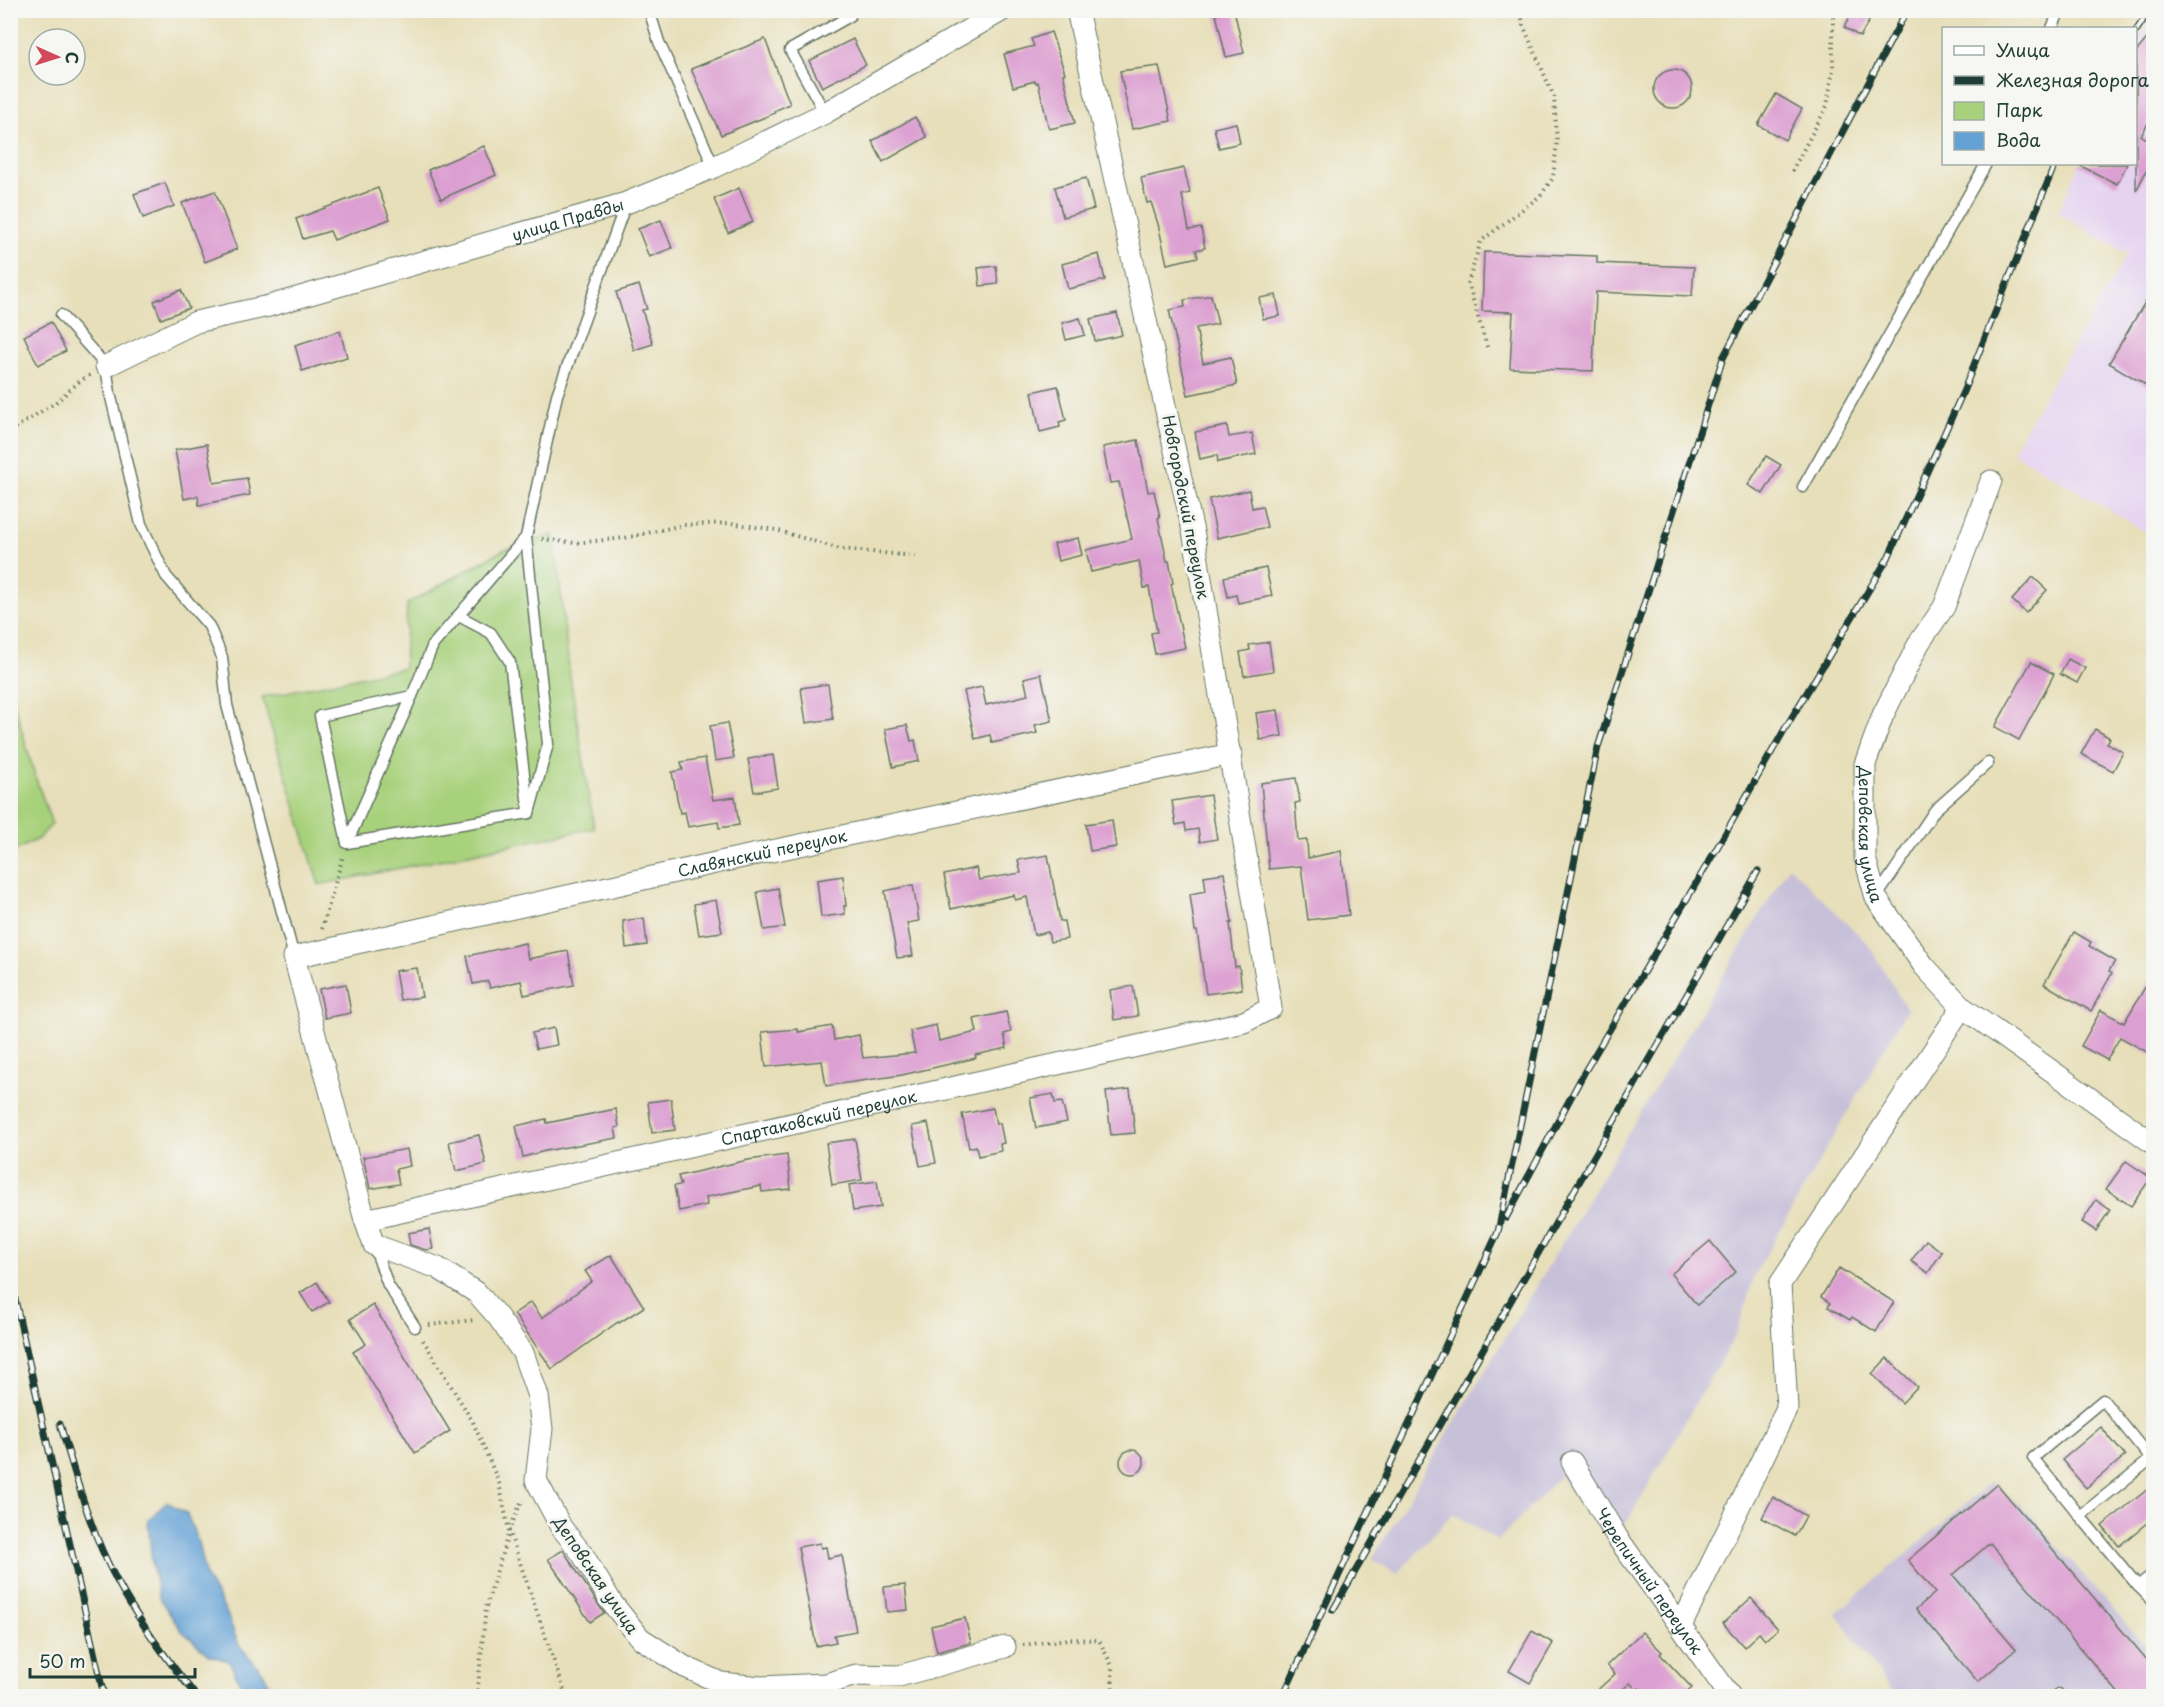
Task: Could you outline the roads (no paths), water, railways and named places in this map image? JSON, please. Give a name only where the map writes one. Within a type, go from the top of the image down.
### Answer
[{"type":"street","name":"улица Правды","points":[[106,366],[196,322],[269,306],[626,202],[714,167],[825,113],[1003,10]]},
{"type":"street","name":"Новгородский переулок","points":[[1077,10],[1194,537],[1271,1008]]},
{"type":"street","name":"Деповская улица","points":[[1991,481],[1944,607],[1919,643],[1883,715],[1865,764],[1865,858],[1876,898],[1924,966],[1962,1007],[2154,1144]]},
{"type":"street","name":"Славянский переулок","points":[[294,957],[729,860],[1231,754]]},
{"type":"street","points":[[294,957],[365,1220],[374,1245]]},
{"type":"street","points":[[1681,1626],[1787,1408],[1780,1284],[1962,1007]]},
{"type":"street","name":"Спартаковский переулок","points":[[365,1220],[1244,1022],[1271,1008]]},
{"type":"street","name":"Деповская улица","points":[[374,1245],[438,1268],[477,1293],[498,1317],[523,1353],[538,1396],[542,1429],[536,1480],[561,1527],[584,1555],[612,1603],[640,1638],[685,1667],[721,1683],[760,1687],[826,1684],[856,1675],[899,1676],[1005,1647]]},
{"type":"street","name":"Черепичный переулок","points":[[1572,1462],[1617,1536],[1730,1696]]},
{"type":"lane","points":[[649,10],[659,42],[714,167]]},
{"type":"lane","points":[[825,113],[790,50],[850,16],[847,10]]},
{"type":"lane","points":[[2052,27],[2060,10]]},
{"type":"lane","points":[[1803,487],[1985,165]]},
{"type":"lane","points":[[529,813],[548,744],[526,537],[557,395],[626,202]]},
{"type":"lane","points":[[61,315],[106,366],[110,393],[141,524],[165,576],[209,626],[222,657],[227,705],[294,957]]},
{"type":"lane","points":[[347,843],[433,645],[526,537]]},
{"type":"lane","points":[[459,616],[491,633],[510,662],[529,813]]},
{"type":"lane","points":[[347,843],[320,716],[412,696]]},
{"type":"lane","points":[[1876,898],[1935,810],[1988,763]]},
{"type":"lane","points":[[347,843],[529,813]]},
{"type":"lane","points":[[374,1245],[388,1285],[415,1327]]},
{"type":"lane","points":[[2080,1516],[2152,1460],[2103,1400],[2032,1458],[2080,1516],[2138,1586],[2154,1602]]},
{"type":"lane","points":[[2138,1586],[2154,1573]]},
{"type":"water","points":[[167,1502],[187,1514],[198,1542],[205,1575],[227,1614],[239,1645],[265,1675],[273,1696],[240,1696],[238,1694],[241,1685],[229,1661],[209,1655],[181,1630],[159,1598],[152,1563],[148,1520]]},
{"type":"railway","points":[[1283,1696],[1498,1232],[1598,747],[1723,358],[1907,10]]},
{"type":"railway","points":[[2137,30],[2150,10]]},
{"type":"railway","points":[[1506,1218],[1585,1071],[1786,727],[1888,558],[1963,392],[2055,165]]},
{"type":"railway","points":[[1333,1610],[1758,871]]},
{"type":"railway","points":[[10,1277],[104,1696]]},
{"type":"railway","points":[[60,1424],[84,1503],[107,1561],[143,1625],[196,1696]]}]
